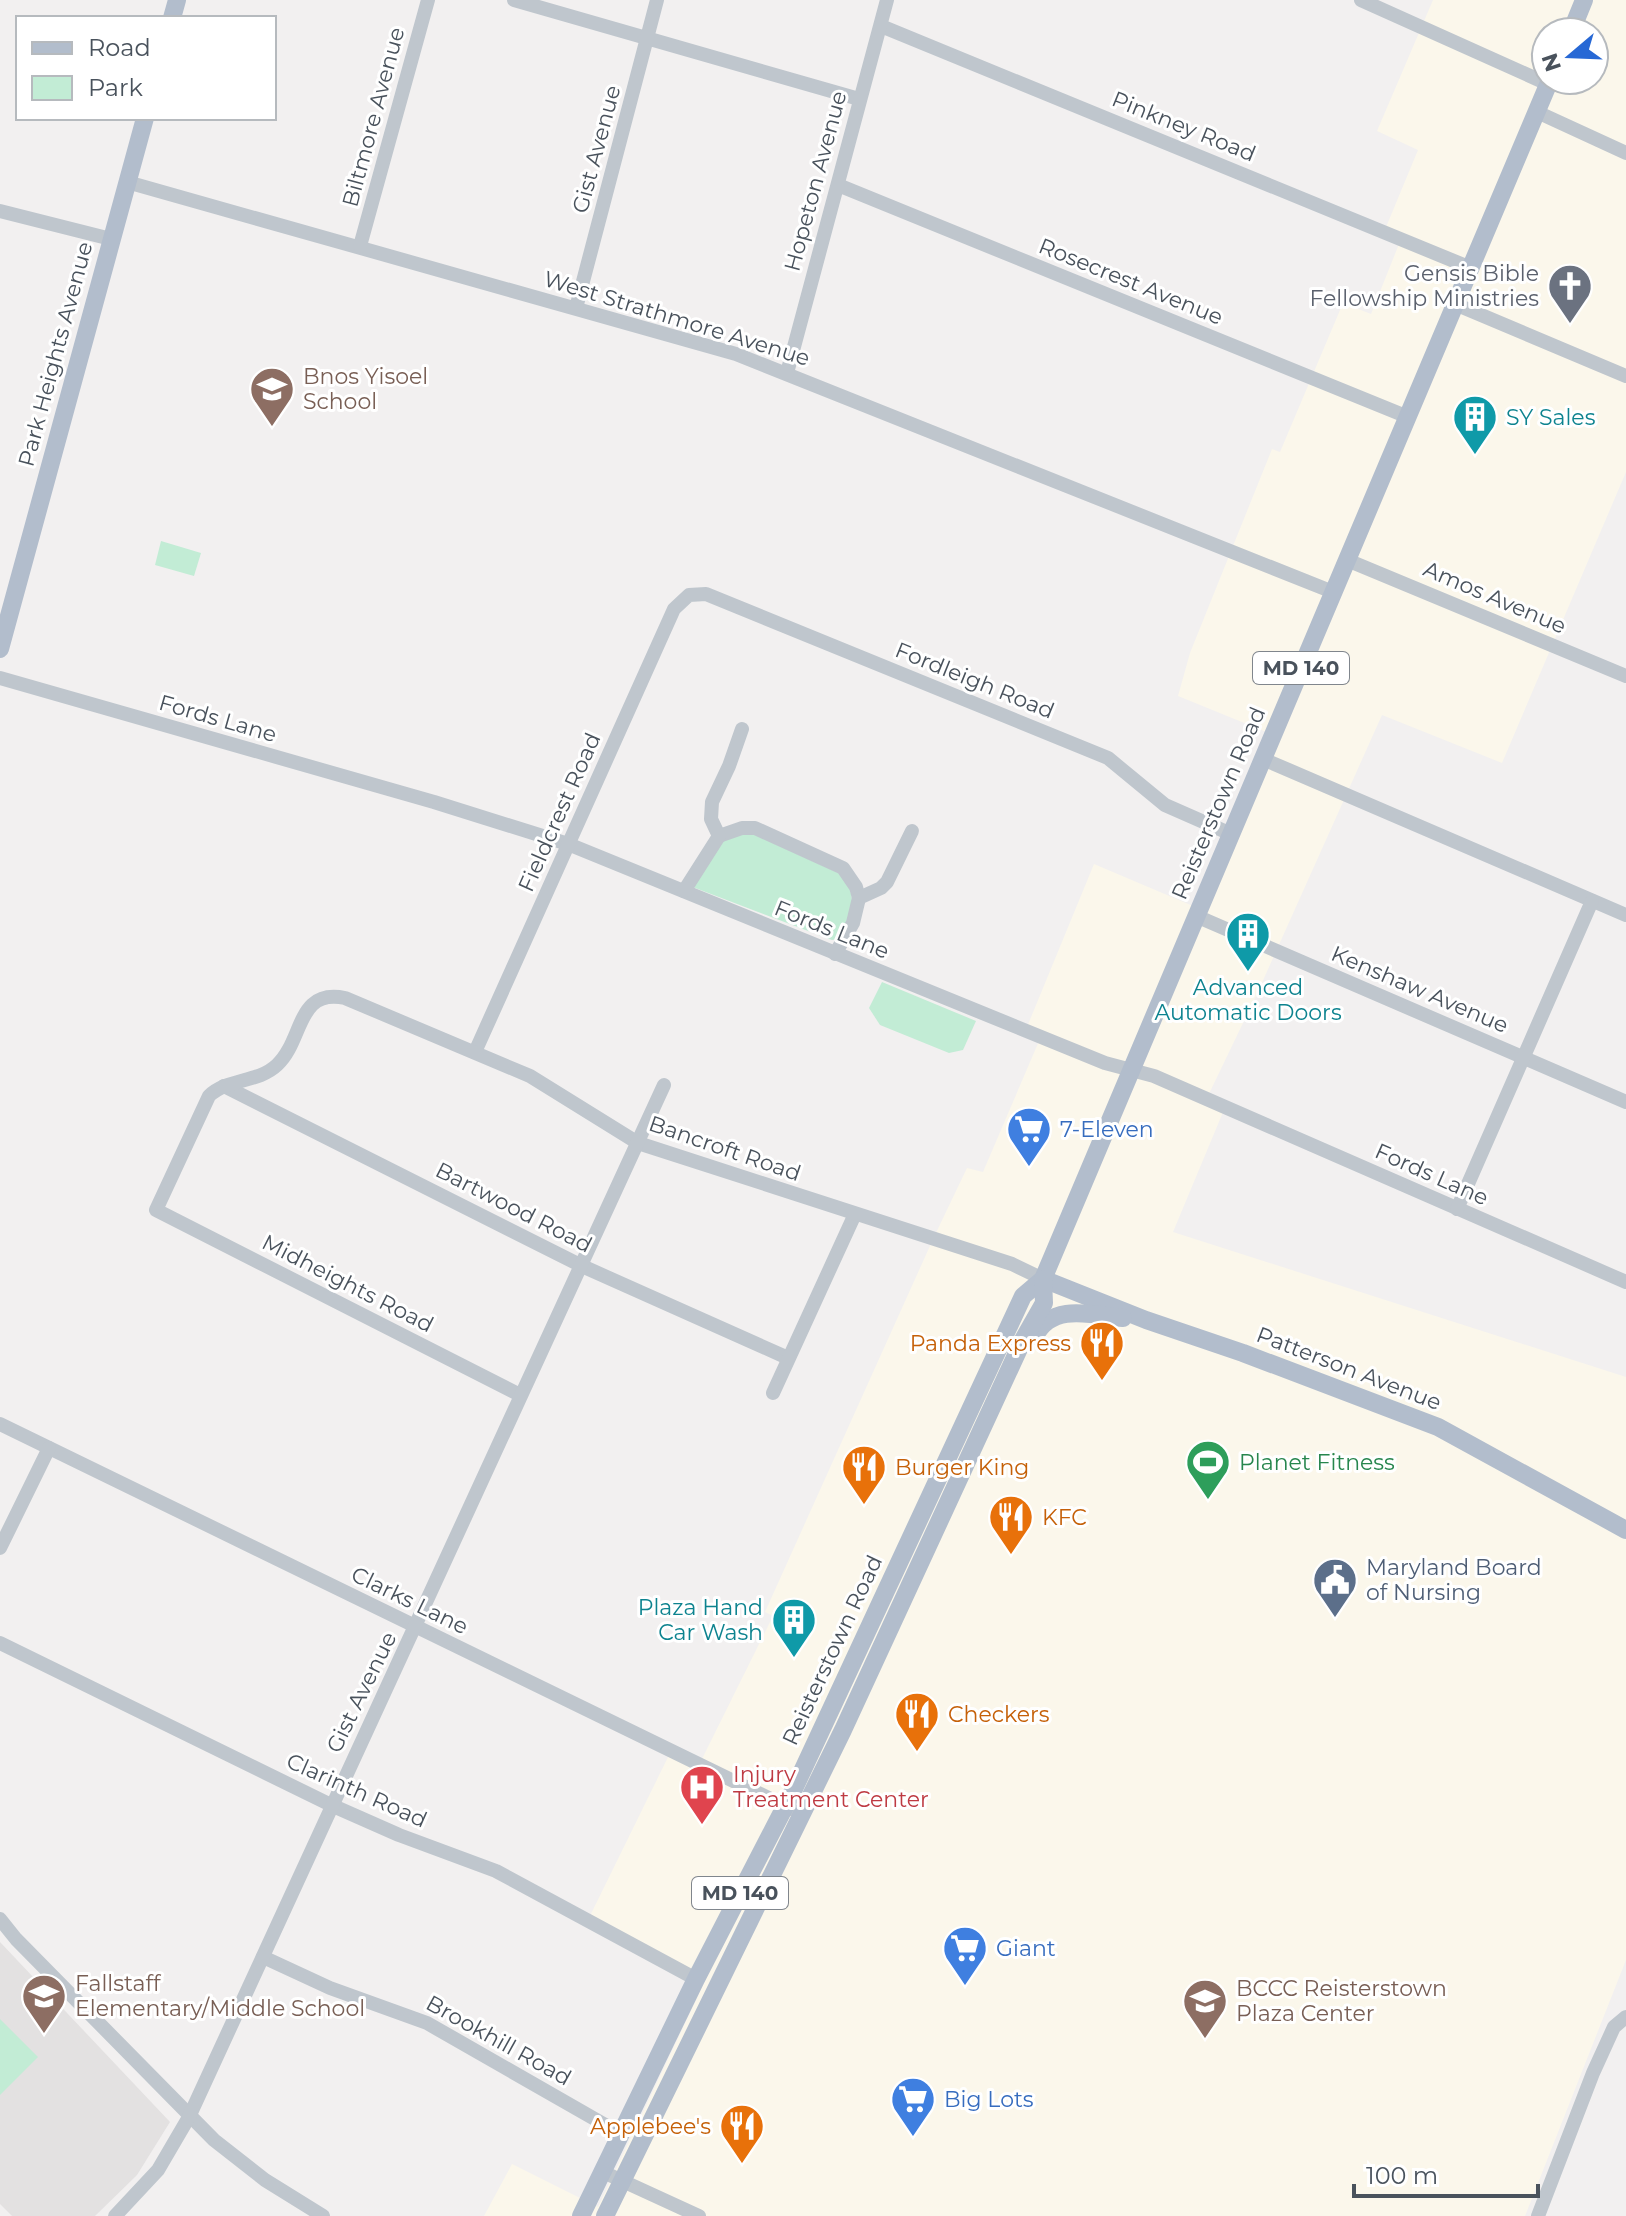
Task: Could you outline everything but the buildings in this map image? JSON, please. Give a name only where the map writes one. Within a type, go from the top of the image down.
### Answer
[{"type":"main road","name":"Reisterstown Road","points":[[581,2216],[696,1979],[794,1811],[884,1641],[1023,1340],[1044,1303],[1043,1279],[1543,96]]},
{"type":"main road","name":"Park Heights Avenue","points":[[0,649],[144,120]]},
{"type":"main road","name":"Reisterstown Road","points":[[605,2216],[680,2064],[794,1811],[896,1571],[1023,1296],[1043,1279]]},
{"type":"main road","name":"Patterson Avenue","points":[[1043,1279],[1438,1427],[1626,1530]]},
{"type":"main road","points":[[984,1425],[1013,1379],[1037,1330],[1053,1316],[1071,1313],[1146,1320]]},
{"type":"main road","points":[[884,1641],[887,1615],[902,1581],[896,1571]]},
{"type":"main road","points":[[680,2064],[679,2040],[703,1988],[696,1979]]},
{"type":"street","name":"Biltmore Avenue","points":[[360,246],[428,0]]},
{"type":"street","points":[[514,0],[859,99]]},
{"type":"street","name":"Gist Avenue","points":[[576,308],[657,0]]},
{"type":"street","name":"Hopeton Avenue","points":[[787,373],[887,0]]},
{"type":"street","points":[[1361,0],[1530,74]]},
{"type":"street","name":"Pinkney Road","points":[[881,26],[1471,268]]},
{"type":"street","points":[[1537,112],[1626,153]]},
{"type":"street","name":"West Strathmore Avenue","points":[[127,182],[703,344],[787,373],[1333,592]]},
{"type":"street","name":"Rosecrest Avenue","points":[[838,185],[1408,417]]},
{"type":"street","points":[[0,211],[111,239]]},
{"type":"street","points":[[1455,304],[1626,376]]},
{"type":"street","name":"Amos Avenue","points":[[1347,560],[1626,676]]},
{"type":"street","name":"Fordleigh Road","points":[[689,595],[706,594],[1108,758],[1165,805],[1231,834]]},
{"type":"street","name":"Fieldcrest Road","points":[[475,1052],[674,609],[689,595]]},
{"type":"street","name":"Fords Lane","points":[[0,678],[434,802],[568,844],[1105,1063],[1154,1076],[1626,1282]]},
{"type":"street","points":[[719,836],[711,819],[712,802],[742,729]]},
{"type":"street","points":[[1263,759],[1626,915]]},
{"type":"street","points":[[684,891],[719,836],[742,828],[755,828],[843,868],[856,887],[859,898],[853,923],[835,954]]},
{"type":"street","points":[[859,898],[887,882],[912,831]]},
{"type":"street","points":[[1457,1209],[1592,901]]},
{"type":"street","name":"Kenshaw Avenue","points":[[1196,916],[1626,1102]]},
{"type":"street","name":"Bancroft Road","points":[[224,1086],[258,1077],[278,1064],[307,1011],[319,999],[345,998],[530,1076],[638,1143],[1012,1264],[1043,1279]]},
{"type":"street","name":"Gist Avenue","points":[[115,2216],[158,2170],[189,2117],[664,1085]]},
{"type":"street","name":"Midheights Road","points":[[224,1086],[205,1102],[156,1210],[520,1395]]},
{"type":"street","name":"Bartwood Road","points":[[224,1086],[582,1266],[788,1358]]},
{"type":"street","points":[[773,1393],[855,1214]]},
{"type":"street","name":"Clarks Lane","points":[[0,1424],[794,1811]]},
{"type":"street","points":[[0,1548],[49,1448]]},
{"type":"street","name":"Clarinth Road","points":[[0,1643],[331,1805],[399,1835],[496,1871],[696,1979]]},
{"type":"street","points":[[0,1919],[189,2117],[240,2163],[323,2216]]},
{"type":"street","name":"Brookhill Road","points":[[263,1957],[330,1988],[427,2023],[621,2134]]},
{"type":"street","points":[[1538,2216],[1593,2073],[1614,2027],[1626,2017]]},
{"type":"street","points":[[603,2172],[699,2216]]},
{"type":"shaded area","points":[[1433,0],[1626,0],[1626,472],[1502,763],[1382,715],[1206,1100],[1226,1105],[1173,1232],[1626,1377],[1626,1960],[1525,2216],[484,2216],[512,2164],[598,2207],[706,1979],[588,1920],[671,1751],[699,1765],[773,1616],[765,1612],[934,1237],[967,1168],[983,1172],[1042,1034],[1027,1027],[1094,864],[1200,909],[1274,735],[1178,696],[1190,653],[1272,449],[1280,452],[1343,303],[1371,314],[1401,239],[1384,232],[1418,150],[1377,131]]},
{"type":"shaded area","name":"Fallstaff Elementary/Middle School","points":[[0,1942],[170,2122],[137,2175],[95,2216],[12,2216],[0,2204]]},
{"type":"green space","points":[[161,541],[201,553],[194,576],[155,565]]},
{"type":"green space","points":[[749,832],[845,876],[852,908],[848,923],[838,939],[832,940],[690,886],[725,838]]},
{"type":"green space","points":[[882,982],[976,1021],[963,1050],[949,1053],[880,1025],[869,1008]]},
{"type":"green space","points":[[0,2019],[38,2057],[0,2095]]},
{"type":"place","name":"Gensis Bible Fellowship Ministries","points":[[1570,325]]},
{"type":"place","name":"Bnos Yisoel School","points":[[272,428]]},
{"type":"place","name":"SY Sales","points":[[1475,456]]},
{"type":"place","name":"Advanced Automatic Doors","points":[[1248,973]]},
{"type":"place","name":"7-Eleven","points":[[1029,1168]]},
{"type":"place","name":"Panda Express","points":[[1102,1382]]},
{"type":"place","name":"Planet Fitness","points":[[1208,1501]]},
{"type":"place","name":"Burger King","points":[[864,1506]]},
{"type":"place","name":"KFC","points":[[1011,1556]]},
{"type":"place","name":"Maryland Board of Nursing","points":[[1335,1619]]},
{"type":"place","name":"Plaza Hand Car Wash","points":[[794,1659]]},
{"type":"place","name":"Checkers","points":[[917,1753]]},
{"type":"place","name":"Injury Treatment Center","points":[[702,1826]]},
{"type":"place","name":"Giant","points":[[965,1987]]},
{"type":"place","name":"Fallstaff Elementary/Middle School","points":[[44,2035]]},
{"type":"place","name":"BCCC Reisterstown Plaza Center","points":[[1205,2040]]},
{"type":"place","name":"Big Lots","points":[[913,2138]]},
{"type":"place","name":"Applebee's","points":[[742,2165]]}]
